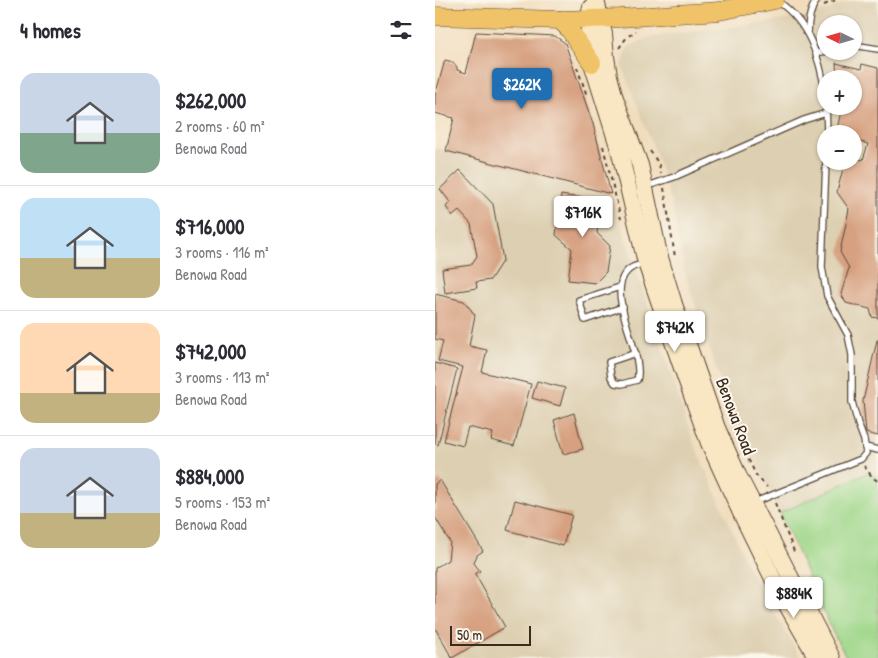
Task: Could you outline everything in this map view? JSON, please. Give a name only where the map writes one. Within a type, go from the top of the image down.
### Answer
[{"type":"main road","name":"Benowa Road","points":[[594,0],[595,19],[609,76],[615,98],[640,165],[659,254],[674,304],[746,507],[779,590],[817,658]]},
{"type":"main road","points":[[435,16],[560,20],[595,19],[719,11],[776,0]]},
{"type":"main road","name":"Benowa Road","points":[[595,19],[583,62],[619,149],[647,263],[702,424],[746,507],[832,658]]},
{"type":"main road","points":[[560,20],[569,29],[583,62]]},
{"type":"lane","points":[[776,0],[789,8],[808,34],[821,70]]},
{"type":"lane","points":[[808,34],[808,23],[813,5],[817,0]]},
{"type":"lane","points":[[863,46],[878,49]]},
{"type":"lane","points":[[645,187],[820,115]]},
{"type":"lane","points":[[746,507],[861,459],[866,453],[852,402],[852,355],[848,335],[827,296],[822,267],[826,170]]},
{"type":"lane","points":[[635,353],[609,362],[611,377],[615,383],[622,384],[637,380],[639,374],[635,353],[628,332],[620,287],[624,275],[632,267],[647,263]]},
{"type":"lane","points":[[620,287],[579,300],[585,320],[623,307]]},
{"type":"lane","points":[[865,447],[878,450]]},
{"type":"path","points":[[823,6],[836,0]]},
{"type":"path","points":[[618,51],[627,37]]},
{"type":"path","points":[[583,62],[587,96]]},
{"type":"path","points":[[602,141],[621,219]]},
{"type":"path","points":[[647,144],[659,164],[676,265]]},
{"type":"path","points":[[737,438],[756,475],[772,496],[797,559]]},
{"type":"path","points":[[861,459],[866,470],[878,481]]},
{"type":"shaded area","points":[[855,0],[878,0],[878,477],[867,473],[780,513],[734,416],[716,369],[685,273],[671,201],[657,157],[622,66],[628,47],[650,37],[807,17]]},
{"type":"shaded area","points":[[435,148],[611,194],[693,441],[750,571],[801,658],[435,658]]},
{"type":"green space","points":[[867,473],[878,477],[878,658],[847,658],[833,633],[780,513]]},
{"type":"building","points":[[476,32],[555,36],[565,43],[593,124],[611,194],[446,151],[454,118],[435,113],[435,96],[445,60],[453,62],[457,70],[466,73]]},
{"type":"building","points":[[836,63],[861,69],[862,64],[878,68],[878,318],[872,317],[870,309],[846,303],[841,294],[849,268],[840,252],[849,209],[837,192],[843,170],[862,170],[862,160],[868,144],[862,142],[862,125],[838,125],[840,115],[862,115],[862,70],[836,70]]},
{"type":"building","points":[[460,170],[493,204],[503,260],[490,280],[476,282],[477,288],[445,293],[442,269],[471,265],[477,256],[471,224],[459,211],[453,216],[446,207],[450,202],[440,189]]},
{"type":"building","points":[[561,195],[601,201],[597,233],[610,246],[606,272],[595,283],[568,280],[572,249],[556,235]]},
{"type":"building","points":[[435,294],[464,301],[475,315],[469,346],[487,350],[482,372],[531,384],[514,446],[491,440],[493,433],[468,427],[463,446],[444,441],[463,367],[438,361],[443,341],[435,339]]},
{"type":"building","points":[[877,340],[878,436],[866,433],[863,401]]},
{"type":"building","points":[[435,363],[457,369],[438,445],[435,444]]},
{"type":"building","points":[[537,381],[565,388],[560,406],[532,398]]},
{"type":"building","points":[[574,413],[583,449],[563,454],[554,420]]},
{"type":"building","points":[[440,480],[483,551],[477,555],[474,563],[480,571],[475,574],[505,627],[452,658],[435,628],[435,568],[448,560],[450,542],[435,517],[435,484]]},
{"type":"building","points":[[515,500],[572,515],[563,546],[507,530]]}]
